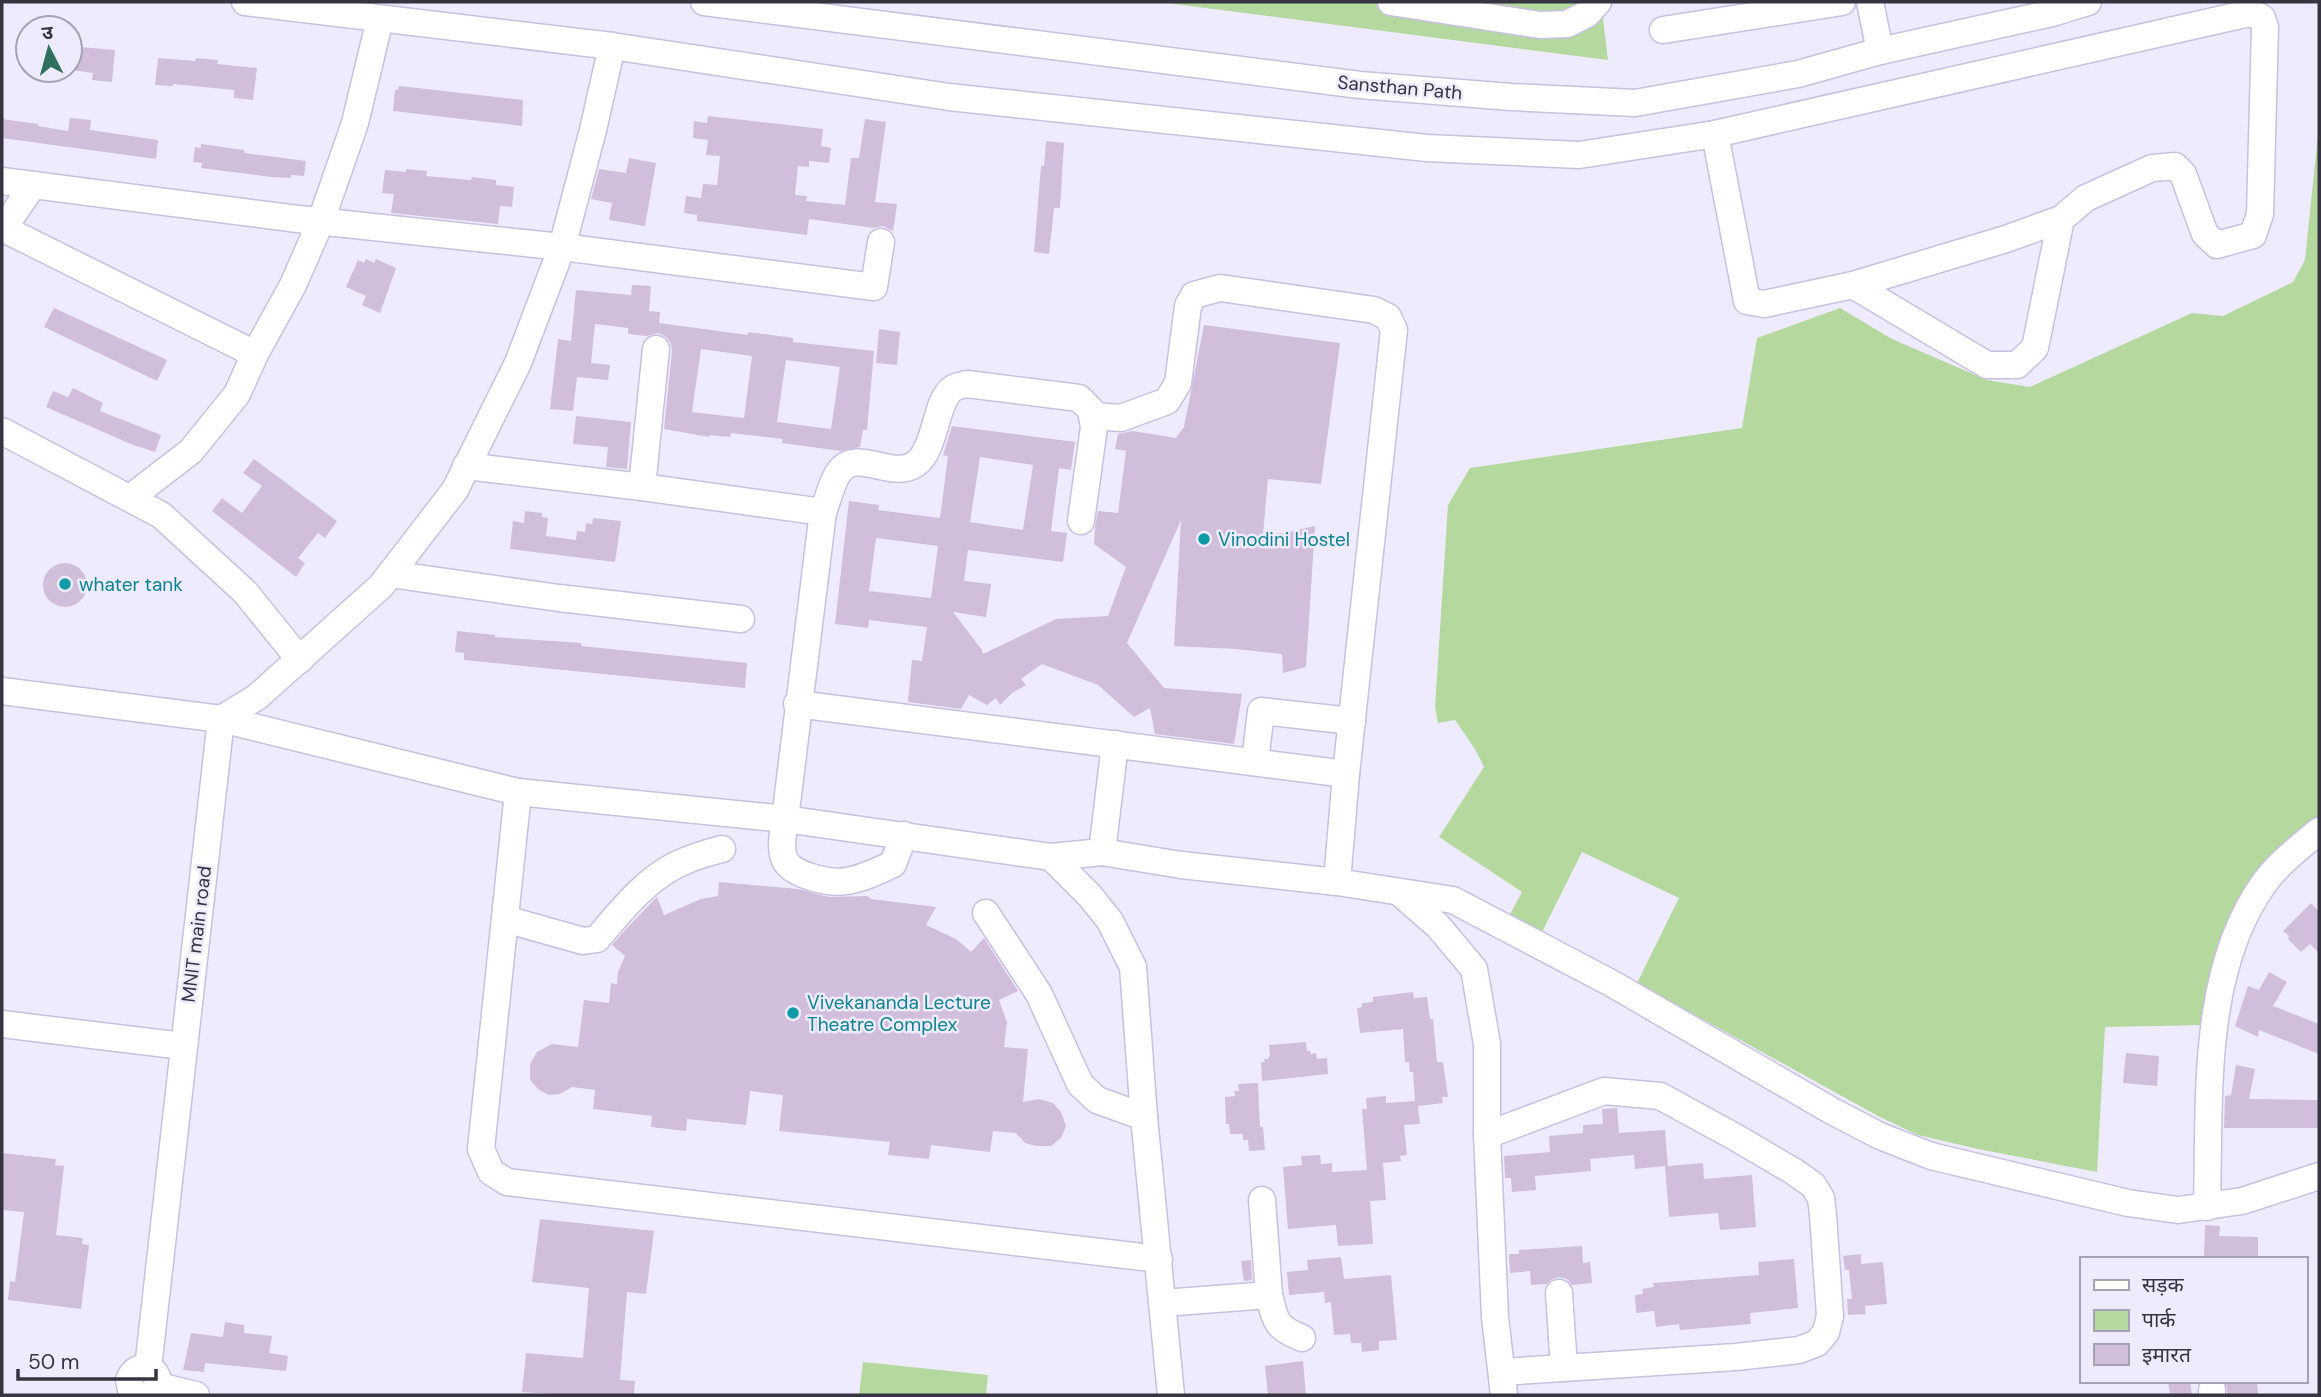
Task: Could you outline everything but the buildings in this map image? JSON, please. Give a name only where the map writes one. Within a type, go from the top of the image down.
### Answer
[{"type":"street","points":[[245,2],[612,46],[949,97],[1427,148],[1579,155],[1715,134],[2245,14],[2255,14],[2262,18],[2265,27],[2260,214],[2253,235],[2217,245],[2205,234],[2183,174],[2175,166],[2152,168],[2086,198],[2061,219],[2006,239],[1853,285],[1764,304],[1747,301],[1715,134]]},
{"type":"street","name":"Sansthan Path","points":[[704,2],[1360,85],[1621,103],[1635,103],[1798,74],[1880,51],[2052,13],[2088,2]]},
{"type":"street","points":[[1391,2],[1540,25],[1567,24],[1587,14],[1598,2]]},
{"type":"street","points":[[1870,2],[1880,51]]},
{"type":"street","points":[[1662,30],[1827,3]]},
{"type":"street","points":[[130,498],[191,451],[237,394],[255,354],[293,285],[321,221],[355,123],[380,19]]},
{"type":"street","points":[[221,719],[257,697],[381,586],[455,490],[518,363],[562,247],[612,46]]},
{"type":"street","points":[[2,181],[882,288],[881,242]]},
{"type":"street","points":[[33,185],[3,228],[255,354]]},
{"type":"street","points":[[1853,285],[1987,365],[2017,365],[2035,348],[2061,219]]},
{"type":"street","points":[[1092,416],[1121,418],[1167,401],[1178,383],[1188,306],[1194,295],[1205,290],[1220,288],[1374,310],[1388,317],[1394,330],[1337,881]]},
{"type":"street","points":[[642,487],[656,349]]},
{"type":"street","points":[[904,835],[893,864],[844,882],[797,873],[785,861],[782,844],[797,704],[823,512],[836,475],[844,466],[856,461],[895,469],[916,464],[928,450],[946,395],[954,388],[967,384],[1079,398],[1091,410],[1094,427],[1081,521]]},
{"type":"street","points":[[2,431],[161,515],[245,592],[300,660]]},
{"type":"street","points":[[466,466],[823,512]]},
{"type":"street","points":[[390,574],[559,598],[741,619]]},
{"type":"street","points":[[2,691],[221,719],[518,792],[785,819],[1051,857],[1102,852],[1181,865],[1337,881],[1453,901],[1611,983],[1763,1073],[1881,1136],[1931,1156],[2128,1203],[2178,1210],[2242,1201],[2319,1176]]},
{"type":"street","points":[[797,704],[1346,774]]},
{"type":"street","points":[[1255,762],[1261,711],[1352,721]]},
{"type":"street","name":"MNIT main road","points":[[142,1388],[221,719]]},
{"type":"street","points":[[1102,852],[1115,744]]},
{"type":"street","points":[[518,792],[481,1149],[491,1172],[507,1182],[1159,1259]]},
{"type":"street","points":[[2207,1207],[2211,1069],[2217,1008],[2229,958],[2244,917],[2266,880],[2319,831]]},
{"type":"street","points":[[505,919],[583,941],[593,941],[660,874],[677,864],[722,849]]},
{"type":"street","points":[[1051,857],[1090,896],[1110,921],[1133,967],[1144,1116],[1171,1395]]},
{"type":"street","points":[[1398,892],[1438,926],[1474,969],[1486,1044],[1487,1135],[1495,1317],[1503,1384],[1564,1368],[1749,1356],[1799,1350],[1816,1343],[1826,1332],[1829,1316],[1821,1198],[1813,1185],[1793,1171],[1660,1096],[1604,1091],[1487,1135]]},
{"type":"street","points":[[986,913],[1039,994],[1080,1084],[1097,1100],[1144,1116]]},
{"type":"street","points":[[2,1024],[183,1046]]},
{"type":"street","points":[[1262,1200],[1269,1295],[1276,1322],[1287,1332],[1302,1338]]},
{"type":"street","points":[[1559,1293],[1564,1368]]},
{"type":"street","points":[[1163,1303],[1269,1295]]},
{"type":"street","points":[[142,1388],[197,1395]]},
{"type":"green space","points":[[1159,2],[1601,2],[1608,60]]},
{"type":"green space","points":[[2319,125],[2319,837],[2282,866],[2205,1025],[2105,1027],[2097,1172],[1918,1135],[1878,1116],[1637,983],[1679,898],[1582,852],[1539,938],[1508,918],[1522,892],[1439,837],[1484,767],[1455,720],[1438,723],[1435,707],[1448,505],[1470,468],[1742,428],[1757,338],[1840,308],[1892,339],[1987,380],[2030,387],[2192,313],[2223,316],[2293,282],[2305,260]]},
{"type":"green space","points":[[863,1362],[988,1375],[986,1395],[859,1395]]},
{"type":"place","name":"Vinodini Hostel","points":[[1204,539]]},
{"type":"place","name":"whater tank","points":[[65,584]]},
{"type":"place","name":"Vivekananda Lecture Theatre Complex","points":[[793,1013]]}]
